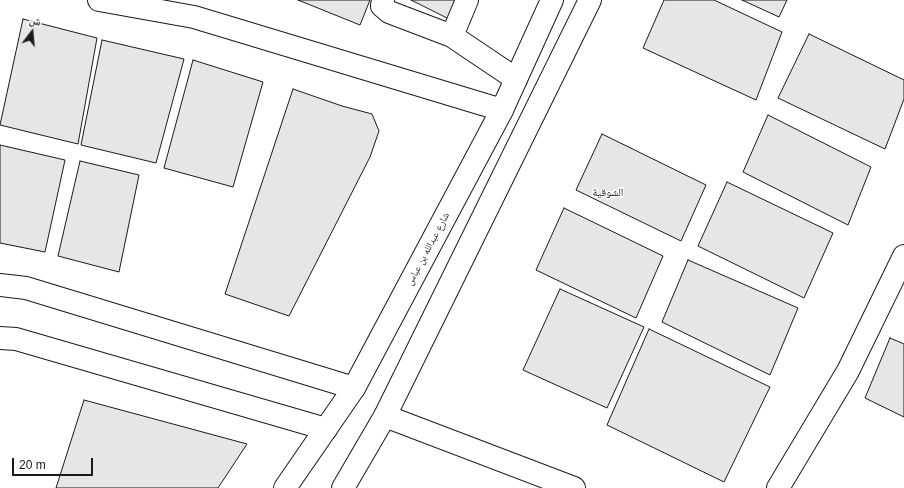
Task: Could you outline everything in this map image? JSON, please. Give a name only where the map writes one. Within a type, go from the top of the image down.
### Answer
[{"type":"street","points":[[99,0],[197,8],[502,110]]},
{"type":"street","points":[[383,0],[382,6],[389,12],[452,36],[516,79]]},
{"type":"street","points":[[452,36],[467,0]]},
{"type":"street","name":"شارع عبدالله بن عباس","points":[[286,488],[354,388],[502,110],[552,0]]},
{"type":"street","points":[[343,488],[385,416],[590,0]]},
{"type":"street","points":[[778,488],[848,371],[904,256]]},
{"type":"street","points":[[0,285],[26,288],[354,388]]},
{"type":"street","points":[[0,338],[16,339],[326,429]]},
{"type":"street","points":[[385,416],[574,488]]},
{"type":"building","points":[[298,0],[370,0],[360,25]]},
{"type":"building","points":[[411,0],[463,0],[453,21]]},
{"type":"building","points":[[664,0],[714,0],[782,32],[756,100],[643,48]]},
{"type":"building","points":[[742,0],[787,0],[779,17]]},
{"type":"building","points":[[23,19],[97,38],[78,144],[0,125]]},
{"type":"building","points":[[809,34],[904,80],[904,99],[885,149],[778,98]]},
{"type":"building","points":[[102,40],[184,59],[156,163],[81,145]]},
{"type":"building","points":[[193,60],[263,82],[233,187],[164,168]]},
{"type":"building","points":[[293,89],[342,106],[372,114],[379,131],[370,157],[289,316],[225,294]]},
{"type":"building","points":[[768,115],[871,167],[848,225],[743,172]]},
{"type":"building","points":[[602,134],[706,185],[681,241],[576,190]]},
{"type":"building","points":[[0,145],[65,160],[45,252],[0,243]]},
{"type":"building","points":[[80,161],[139,175],[119,272],[58,256]]},
{"type":"building","points":[[727,182],[833,233],[804,298],[698,246]]},
{"type":"building","points":[[564,208],[663,256],[636,318],[536,270]]},
{"type":"building","points":[[688,260],[798,308],[770,375],[662,322]]},
{"type":"building","points":[[560,289],[644,327],[607,408],[523,370]]},
{"type":"building","points":[[649,329],[770,387],[724,482],[607,425]]},
{"type":"building","points":[[890,338],[904,344],[904,417],[865,398]]},
{"type":"building","points":[[84,400],[247,444],[218,488],[56,488]]},
{"type":"district","name":"الشوقية","points":[[608,193]]}]
